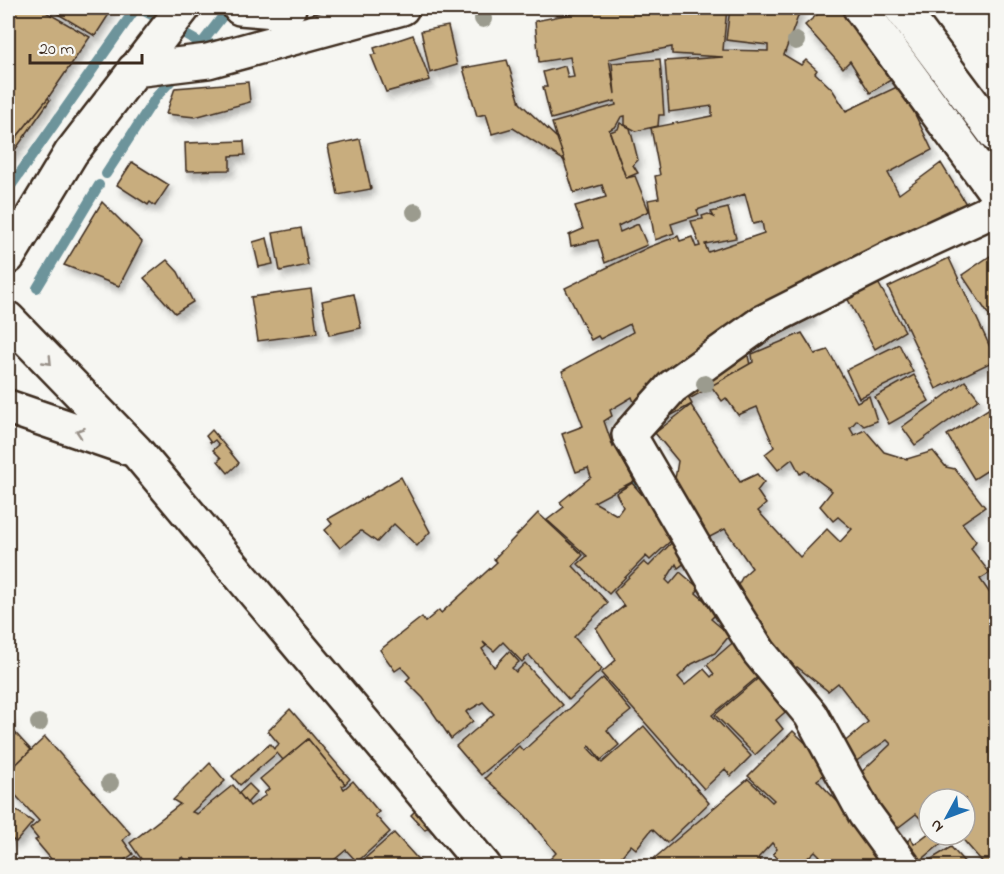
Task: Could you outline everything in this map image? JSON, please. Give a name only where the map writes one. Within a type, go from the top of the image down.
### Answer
[{"type":"street","points":[[8,257],[71,153],[183,8]]},
{"type":"street","points":[[240,8],[275,11],[289,8]]},
{"type":"street","points":[[143,59],[208,61],[402,8]]},
{"type":"street","points":[[860,8],[996,194]]},
{"type":"street","points":[[901,8],[996,135]]},
{"type":"street","points":[[903,867],[865,814],[811,715],[759,652],[719,589],[629,435],[672,387],[763,322],[896,255],[996,209]]},
{"type":"street","points":[[8,319],[135,451],[484,867]]},
{"type":"street","points":[[8,407],[135,451]]},
{"type":"building","points":[[8,8],[39,8],[90,37],[48,98],[8,148]]},
{"type":"building","points":[[48,8],[113,8],[95,36]]},
{"type":"building","points":[[600,8],[727,8],[723,50],[768,51],[768,45],[726,40],[730,8],[801,8],[784,55],[801,65],[806,60],[817,70],[815,73],[832,89],[846,111],[901,85],[932,150],[888,173],[899,194],[941,163],[974,217],[807,307],[813,317],[747,351],[750,365],[689,399],[692,404],[645,430],[632,397],[610,410],[612,416],[604,421],[613,447],[615,445],[634,481],[594,502],[617,515],[623,507],[616,493],[632,483],[677,535],[650,560],[646,556],[609,594],[578,564],[587,556],[547,520],[564,507],[560,502],[591,477],[588,468],[576,472],[562,434],[583,426],[562,371],[633,332],[630,324],[600,339],[598,336],[591,340],[565,288],[649,247],[678,236],[680,241],[692,237],[696,247],[700,246],[691,221],[703,219],[702,216],[708,214],[714,217],[711,212],[728,208],[736,238],[705,244],[708,252],[764,233],[762,222],[753,224],[745,194],[697,210],[699,215],[671,224],[674,233],[655,240],[648,200],[659,198],[655,176],[660,175],[651,128],[712,116],[712,106],[669,112],[665,61],[723,57],[672,54],[672,47],[609,59],[615,94],[612,63],[660,59],[664,115],[659,115],[658,126],[636,131],[625,125],[625,116],[621,117],[616,126],[609,130],[626,178],[635,176],[649,211],[618,226],[620,232],[638,224],[647,245],[605,263],[598,240],[571,246],[569,235],[583,229],[575,206],[606,197],[602,185],[574,193],[552,123],[616,105],[615,101],[551,119],[543,87],[547,87],[543,72],[565,66],[568,78],[574,77],[570,57],[539,62],[535,21]]},
{"type":"building","points":[[816,8],[852,8],[897,76],[870,93],[850,61],[843,68],[805,25],[820,12]]},
{"type":"building","points":[[448,26],[457,65],[430,73],[421,31]]},
{"type":"building","points":[[413,35],[430,80],[386,92],[371,55],[376,54],[374,48]]},
{"type":"building","points":[[507,60],[520,103],[557,138],[565,161],[513,128],[492,134],[486,114],[477,116],[463,68]]},
{"type":"building","points":[[248,82],[250,102],[195,117],[166,114],[175,88]]},
{"type":"building","points":[[48,98],[50,100],[8,160],[8,148]]},
{"type":"building","points":[[620,123],[630,128],[638,160],[633,165],[638,173],[626,178],[610,132],[618,129]]},
{"type":"building","points":[[360,139],[371,189],[338,195],[328,146]]},
{"type":"building","points":[[244,141],[245,155],[230,156],[230,170],[186,171],[185,143]]},
{"type":"building","points":[[132,162],[169,185],[155,206],[150,202],[148,205],[117,185]]},
{"type":"building","points":[[102,202],[142,242],[119,286],[64,265]]},
{"type":"building","points":[[301,228],[308,265],[280,271],[273,233]]},
{"type":"building","points":[[267,238],[273,264],[259,267],[253,242]]},
{"type":"building","points":[[990,256],[996,265],[996,326],[962,275]]},
{"type":"building","points":[[949,258],[996,360],[936,389],[888,287]]},
{"type":"building","points":[[167,260],[178,272],[193,302],[175,313],[144,278]]},
{"type":"building","points":[[876,279],[905,331],[875,349],[846,296]]},
{"type":"building","points":[[311,289],[317,333],[258,341],[251,297]]},
{"type":"building","points":[[354,294],[361,328],[329,335],[322,301]]},
{"type":"building","points":[[802,333],[815,354],[828,350],[857,402],[869,396],[877,421],[864,426],[857,420],[850,428],[854,435],[865,430],[884,452],[907,459],[933,451],[946,467],[955,469],[985,507],[962,523],[976,541],[971,549],[990,573],[980,579],[996,602],[996,866],[986,866],[969,847],[977,847],[977,787],[917,787],[917,815],[895,830],[853,780],[891,744],[887,740],[855,762],[842,744],[868,722],[838,683],[828,691],[797,667],[783,678],[766,640],[771,637],[732,596],[743,576],[752,568],[725,529],[708,538],[675,479],[678,461],[655,433],[691,405],[740,482],[757,474],[764,482],[757,491],[766,504],[758,511],[800,557],[827,529],[840,542],[852,529],[838,517],[833,521],[820,506],[832,491],[805,471],[800,474],[792,459],[778,470],[765,454],[774,447],[757,407],[738,415],[726,398],[722,401],[711,386],[753,362],[752,354]]},
{"type":"building","points":[[899,344],[913,372],[859,398],[846,370]]},
{"type":"building","points":[[914,375],[929,401],[889,424],[875,397]]},
{"type":"building","points":[[965,381],[979,399],[915,445],[902,427]]},
{"type":"building","points":[[996,404],[996,465],[974,479],[947,435]]},
{"type":"building","points":[[212,430],[239,463],[228,473],[218,461],[221,458],[213,450],[219,445],[215,440],[211,443],[206,436]]},
{"type":"building","points":[[401,477],[430,532],[417,546],[394,524],[377,542],[361,531],[340,548],[325,530],[332,524],[328,519]]},
{"type":"building","points":[[538,513],[583,555],[573,566],[608,603],[574,637],[602,669],[569,700],[529,655],[522,662],[503,642],[494,651],[483,642],[486,646],[482,649],[494,667],[509,651],[519,662],[512,668],[516,672],[525,663],[563,705],[481,775],[456,746],[494,714],[483,702],[466,712],[473,721],[451,739],[423,698],[406,681],[410,677],[401,667],[395,671],[380,650],[422,617],[425,622],[439,610],[441,613],[497,562],[494,559]]},
{"type":"building","points":[[679,535],[694,556],[678,568],[676,564],[666,580],[670,584],[680,572],[699,588],[696,593],[718,612],[711,619],[730,635],[715,653],[692,664],[678,677],[685,685],[704,669],[711,677],[714,674],[707,665],[738,638],[766,670],[712,715],[751,756],[731,776],[725,769],[704,789],[601,673],[616,660],[596,628],[624,606],[614,592],[644,562],[649,566]]},
{"type":"building","points":[[761,676],[791,707],[776,720],[783,729],[755,755],[715,715]]},
{"type":"building","points":[[603,678],[631,711],[607,730],[619,745],[601,760],[590,746],[588,748],[602,763],[644,726],[709,803],[667,843],[652,829],[636,849],[631,845],[620,858],[627,866],[556,866],[550,859],[556,853],[526,816],[485,778],[519,746],[523,751]]},
{"type":"building","points":[[290,709],[350,779],[345,784],[308,739],[283,760],[277,753],[240,785],[232,776],[270,744],[274,749],[279,744],[268,731]]},
{"type":"building","points":[[8,725],[31,750],[8,772]]},
{"type":"building","points":[[793,731],[817,754],[829,771],[817,780],[899,866],[809,866],[820,856],[815,851],[799,866],[786,866],[773,854],[777,849],[772,843],[758,858],[765,866],[655,866],[651,861],[748,779],[772,802],[774,800],[748,776]]},
{"type":"building","points":[[45,737],[130,833],[123,840],[133,854],[116,866],[57,866],[35,840],[38,839],[30,829],[39,821],[8,787],[8,772]]},
{"type":"building","points":[[308,739],[345,784],[342,786],[344,789],[353,781],[379,812],[375,815],[390,832],[357,862],[346,850],[327,866],[276,866],[269,858],[274,866],[190,866],[183,857],[181,858],[186,866],[146,866],[130,843],[180,804],[173,800],[210,763],[225,781],[192,812],[197,814],[233,785],[250,806],[266,795],[264,793],[269,789],[260,779]]},
{"type":"building","points":[[249,784],[257,792],[247,803],[239,793]]},
{"type":"building","points":[[8,805],[33,822],[16,842],[8,837]]},
{"type":"building","points":[[419,807],[434,822],[425,830],[411,815]]},
{"type":"building","points":[[394,833],[424,866],[367,866],[362,861]]},
{"type":"building","points":[[911,838],[914,844],[917,842],[917,847],[937,847],[914,866],[893,853]]},
{"type":"building","points":[[951,847],[968,866],[920,866]]},
{"type":"building","points":[[135,856],[142,863],[139,866],[124,866]]},
{"type":"waterway","points":[[8,190],[136,8]]},
{"type":"waterway","points":[[139,8],[204,45],[218,44]]},
{"type":"waterway","points":[[198,48],[229,8]]},
{"type":"waterway","points":[[106,174],[156,97],[179,72]]},
{"type":"waterway","points":[[37,288],[99,185]]},
{"type":"waterway","points":[[622,460],[636,483]]}]
